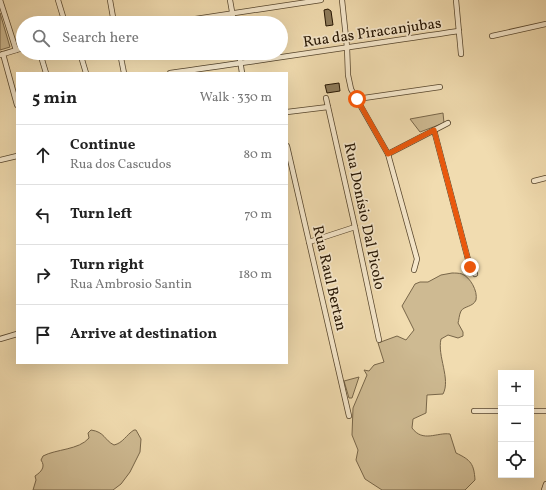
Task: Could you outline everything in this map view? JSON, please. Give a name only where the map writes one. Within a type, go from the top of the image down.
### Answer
[{"type":"street","points":[[0,0],[16,50],[1,54],[16,102]]},
{"type":"street","points":[[58,0],[63,16]]},
{"type":"street","points":[[110,0],[113,16]]},
{"type":"street","points":[[230,0],[232,14]]},
{"type":"street","points":[[218,16],[321,0]]},
{"type":"street","points":[[342,0],[347,47],[348,75],[351,89],[388,154],[417,258],[414,270]]},
{"type":"street","points":[[456,0],[461,54]]},
{"type":"street","points":[[492,36],[546,24]]},
{"type":"street","name":"Rua das Piracanjubas","points":[[288,56],[459,31]]},
{"type":"street","points":[[42,60],[46,72]]},
{"type":"street","points":[[82,60],[86,72]]},
{"type":"street","points":[[121,60],[124,72]]},
{"type":"street","points":[[240,60],[242,72]]},
{"type":"street","name":"Rua das Piracanjubas","points":[[178,72],[265,60]]},
{"type":"street","points":[[357,99],[440,87]]},
{"type":"street","name":"Rua Donísio Dal Picolo","points":[[326,98],[379,340]]},
{"type":"street","points":[[288,112],[328,107]]},
{"type":"street","points":[[388,154],[448,123]]},
{"type":"street","points":[[434,130],[470,267],[475,274]]},
{"type":"street","name":"Rua Raul Bertan","points":[[288,150],[349,416]]},
{"type":"street","points":[[0,160],[16,156]]},
{"type":"street","points":[[534,181],[546,178]]},
{"type":"street","points":[[309,242],[355,227]]},
{"type":"street","points":[[0,340],[16,334]]},
{"type":"street","points":[[474,412],[498,411]]},
{"type":"street","points":[[534,411],[546,411]]},
{"type":"street","points":[[544,490],[546,484]]},
{"type":"shaded area","points":[[0,13],[10,47],[0,50]]},
{"type":"shaded area","points":[[443,113],[444,123],[420,132],[410,119]]},
{"type":"shaded area","points":[[452,273],[462,274],[468,278],[475,289],[476,300],[473,304],[462,309],[460,313],[458,323],[463,332],[463,336],[458,338],[448,335],[441,339],[440,346],[446,381],[445,388],[443,394],[427,395],[426,413],[413,419],[412,428],[416,432],[425,436],[450,434],[456,453],[468,460],[473,466],[475,480],[465,490],[382,490],[365,479],[356,460],[358,450],[352,435],[353,408],[367,375],[364,370],[369,371],[374,365],[384,362],[378,343],[397,336],[406,340],[414,330],[402,306],[415,284],[420,282],[428,282],[441,275]]},
{"type":"shaded area","points":[[359,377],[352,398],[349,398],[344,381]]},
{"type":"shaded area","points":[[91,430],[99,432],[114,445],[120,443],[134,430],[136,430],[141,439],[140,452],[130,472],[121,484],[113,490],[33,490],[36,480],[35,476],[43,467],[41,460],[43,456],[85,442],[89,438],[88,433]]},
{"type":"building","points":[[328,9],[331,11],[333,25],[326,26],[324,10]]},
{"type":"building","points":[[339,83],[340,91],[327,93],[325,85]]},
{"type":"route","points":[[357,99],[388,154],[434,130],[470,267]]}]
